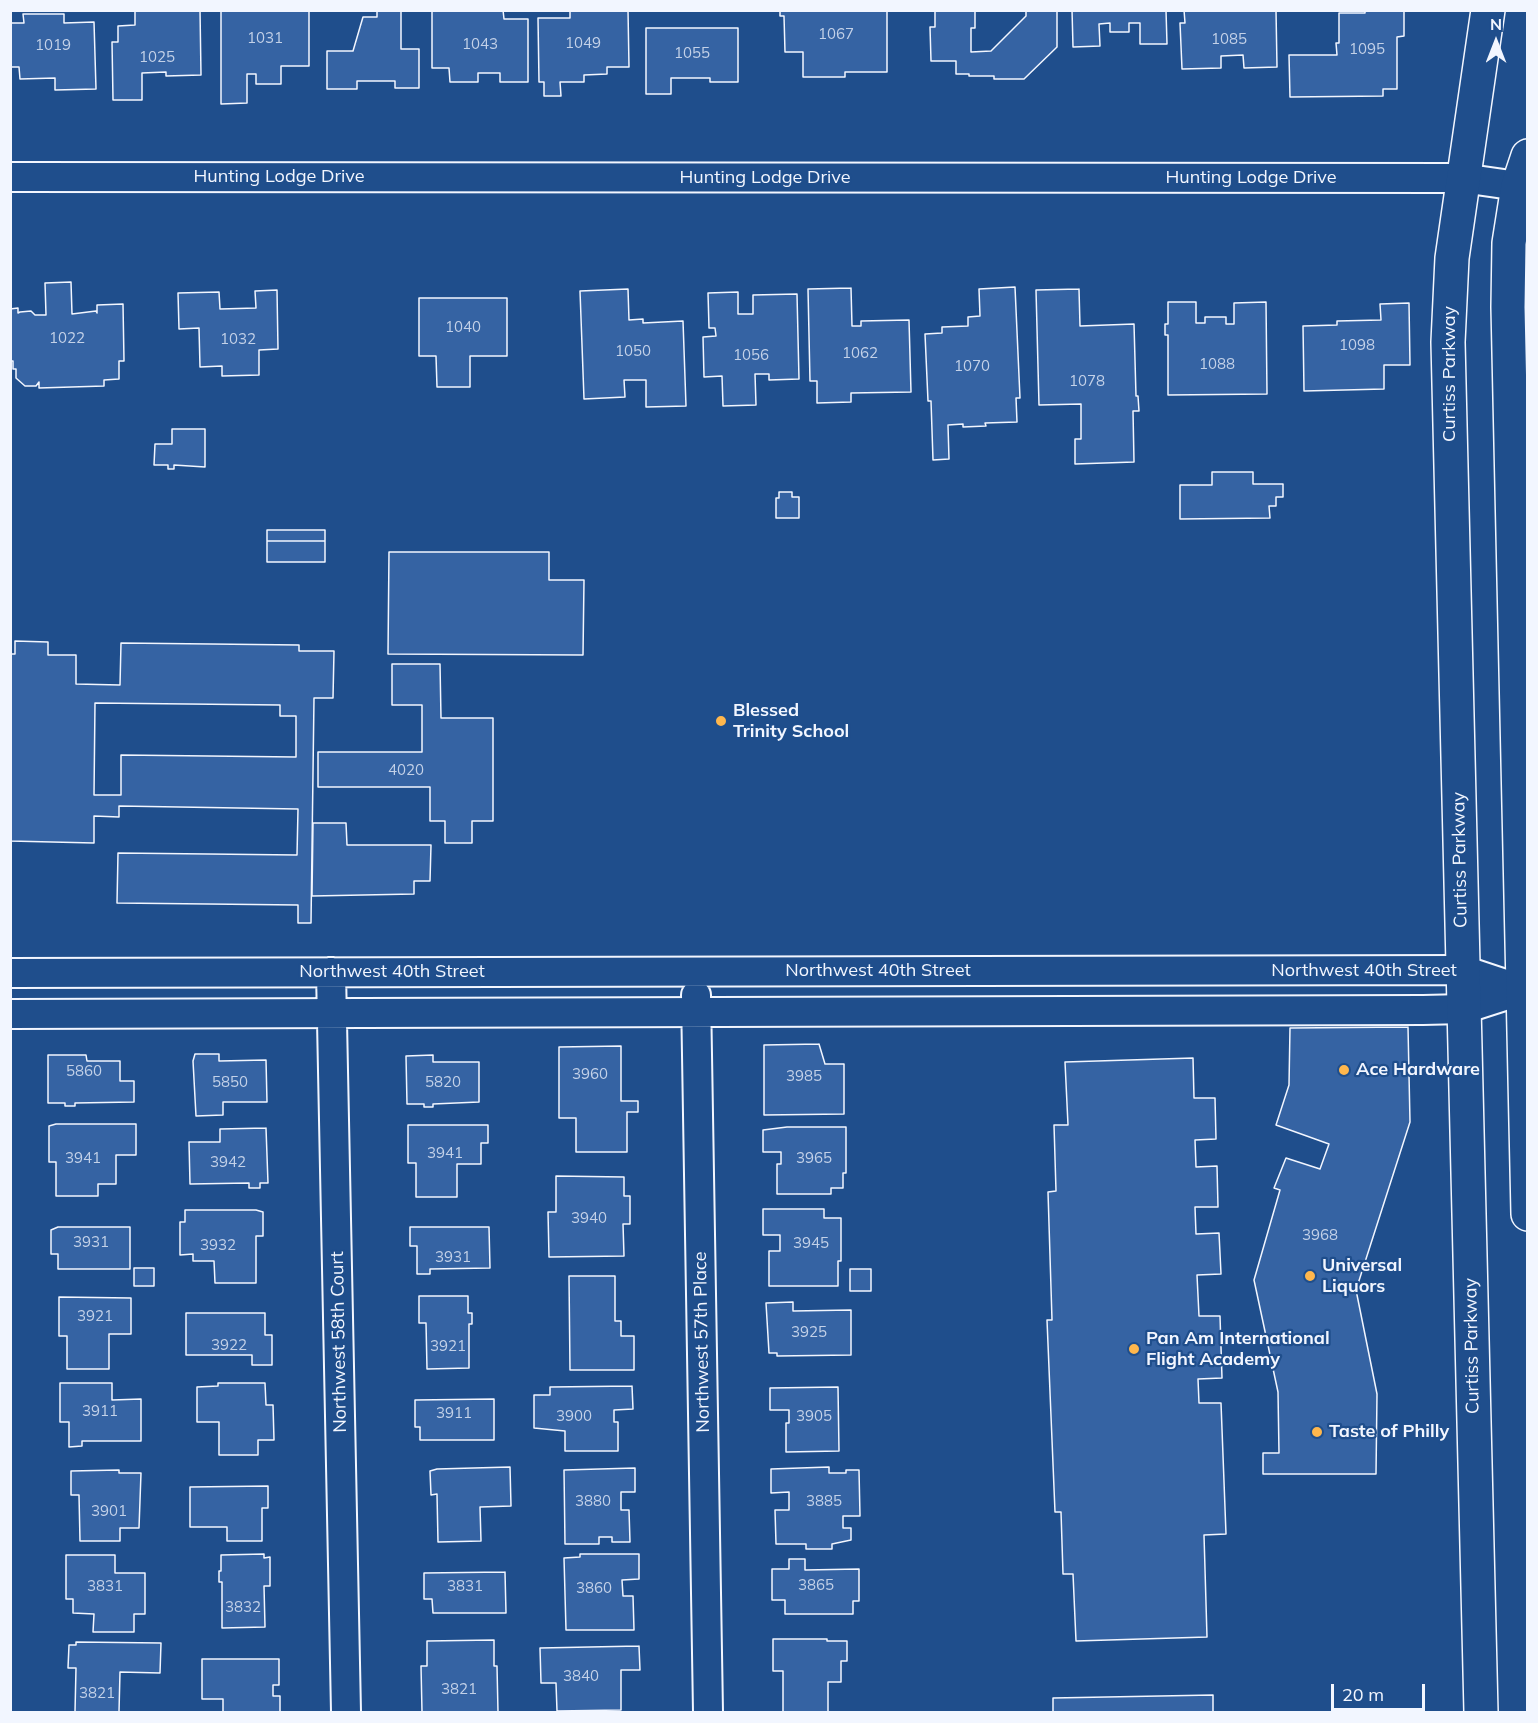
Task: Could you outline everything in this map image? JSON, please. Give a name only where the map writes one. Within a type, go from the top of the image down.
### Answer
[{"type":"main road","name":"Curtiss Parkway","points":[[1481,1713],[1448,342],[1452,258],[1488,10]]},
{"type":"main road","points":[[1523,171],[1509,243],[1508,307],[1527,1214]]},
{"type":"street","name":"Hunting Lodge Drive","points":[[10,177],[1462,178],[1523,171]]},
{"type":"street","name":"Northwest 40th Street","points":[[10,973],[1463,970],[1523,990]]},
{"type":"street","name":"Northwest 58th Court","points":[[331,972],[346,1713]]},
{"type":"street","name":"Northwest 57th Place","points":[[696,972],[708,1713]]},
{"type":"street","points":[[10,1014],[1423,1010],[1464,1009],[1523,990]]},
{"type":"building","points":[[135,10],[200,10],[201,75],[166,76],[166,72],[142,73],[142,100],[113,100],[112,42],[118,42],[118,26],[135,25]]},
{"type":"building","points":[[221,10],[309,10],[309,66],[281,66],[281,84],[256,84],[256,74],[247,74],[247,103],[221,104]]},
{"type":"building","points":[[377,10],[401,10],[401,49],[419,49],[419,88],[395,88],[395,81],[357,81],[357,89],[327,89],[327,51],[353,51],[363,17],[377,17]]},
{"type":"building","points":[[432,10],[503,10],[504,19],[528,19],[528,82],[500,82],[500,73],[478,73],[478,82],[450,82],[449,68],[432,68]]},
{"type":"building","points":[[628,10],[629,67],[607,67],[607,74],[584,75],[584,82],[560,82],[561,96],[544,96],[544,82],[539,82],[538,18],[570,18],[570,11]]},
{"type":"building","points":[[780,10],[887,10],[887,72],[845,72],[845,77],[803,77],[803,52],[785,52],[784,16],[780,16]]},
{"type":"building","points":[[935,10],[975,10],[975,28],[971,28],[971,52],[991,51],[1026,16],[1026,10],[1057,10],[1057,47],[1024,79],[994,79],[994,76],[956,74],[956,61],[931,61],[930,27],[935,27]]},
{"type":"building","points":[[1072,10],[1166,10],[1167,44],[1140,44],[1140,23],[1129,23],[1129,32],[1110,32],[1110,23],[1099,24],[1100,46],[1073,47]]},
{"type":"building","points":[[1184,10],[1276,10],[1277,67],[1244,68],[1243,55],[1221,56],[1221,68],[1182,69],[1180,23],[1185,23]]},
{"type":"building","points":[[1365,10],[1404,10],[1404,36],[1397,37],[1397,89],[1383,89],[1383,96],[1290,97],[1289,55],[1337,55],[1339,13],[1365,13]]},
{"type":"building","points":[[23,14],[64,14],[64,23],[94,22],[96,89],[55,90],[55,78],[20,79],[19,67],[10,67],[10,23],[24,23]]},
{"type":"building","points":[[646,28],[738,28],[738,82],[710,82],[710,78],[671,78],[671,94],[646,94]]},
{"type":"building","points":[[71,282],[72,314],[96,311],[97,313],[97,305],[123,304],[124,361],[119,361],[119,379],[104,380],[104,386],[39,388],[39,382],[36,386],[25,386],[16,378],[16,369],[13,369],[13,361],[10,361],[10,309],[18,308],[18,313],[31,311],[35,315],[46,315],[45,283]]},
{"type":"building","points":[[1015,287],[1020,398],[1016,398],[1017,422],[985,423],[986,426],[963,427],[963,424],[948,425],[949,459],[933,460],[925,334],[942,333],[942,327],[968,326],[968,317],[980,316],[979,289]]},
{"type":"building","points":[[851,288],[852,326],[861,326],[861,321],[909,320],[911,392],[851,393],[851,402],[817,403],[817,381],[810,381],[808,289]]},
{"type":"building","points":[[628,289],[629,320],[643,319],[643,323],[683,321],[686,406],[646,407],[646,380],[624,380],[625,397],[584,399],[580,291]]},
{"type":"building","points":[[1079,289],[1080,326],[1134,324],[1136,396],[1138,396],[1139,411],[1133,411],[1134,462],[1075,464],[1075,439],[1081,439],[1081,404],[1039,405],[1036,290]]},
{"type":"building","points":[[277,290],[278,349],[259,350],[259,375],[222,376],[222,366],[200,367],[199,328],[179,329],[178,293],[219,292],[220,309],[256,308],[255,291]]},
{"type":"building","points":[[738,292],[738,314],[753,314],[753,295],[797,294],[799,379],[769,380],[769,374],[755,374],[756,405],[723,406],[722,376],[704,377],[703,337],[716,336],[715,328],[709,328],[708,293]]},
{"type":"building","points":[[419,298],[507,298],[507,356],[470,356],[470,387],[437,387],[436,356],[419,356]]},
{"type":"building","points":[[1168,302],[1196,302],[1196,323],[1205,323],[1205,317],[1226,317],[1226,324],[1234,324],[1234,303],[1266,302],[1267,394],[1168,395],[1168,335],[1165,335],[1165,324],[1168,324]]},
{"type":"building","points":[[1409,303],[1410,365],[1384,365],[1384,389],[1304,391],[1303,326],[1337,325],[1337,321],[1381,320],[1380,304]]},
{"type":"building","points":[[172,429],[205,429],[205,467],[174,465],[174,469],[168,469],[168,465],[154,465],[155,444],[172,444]]},
{"type":"building","points":[[1212,472],[1253,472],[1253,484],[1283,484],[1283,497],[1276,497],[1276,506],[1269,506],[1270,518],[1180,519],[1180,485],[1212,485]]},
{"type":"building","points":[[779,492],[792,492],[792,497],[799,497],[799,518],[776,518],[776,498],[779,498]]},
{"type":"building","points":[[267,530],[325,530],[325,541],[267,541]]},
{"type":"building","points":[[267,541],[325,541],[325,562],[267,562]]},
{"type":"building","points":[[389,552],[549,552],[549,580],[584,580],[583,655],[388,654]]},
{"type":"building","points":[[15,641],[48,642],[48,655],[76,655],[76,684],[120,685],[121,643],[299,645],[299,651],[334,651],[333,698],[314,698],[311,923],[298,923],[298,905],[117,903],[118,853],[297,855],[298,809],[119,806],[119,817],[94,816],[94,843],[10,841],[10,654],[15,654]],"holes":[[[95,703],[280,705],[280,716],[296,716],[296,757],[121,755],[121,795],[94,795]]]},
{"type":"building","points":[[392,664],[440,664],[441,718],[493,718],[493,821],[472,821],[472,843],[445,843],[445,821],[430,821],[430,787],[318,787],[318,752],[422,752],[422,705],[392,705]]},
{"type":"building","points":[[313,823],[346,823],[347,845],[431,845],[430,881],[414,881],[414,894],[312,896]]},
{"type":"building","points":[[1408,1027],[1410,1122],[1356,1290],[1377,1394],[1376,1474],[1263,1474],[1263,1453],[1279,1453],[1278,1392],[1254,1280],[1280,1190],[1274,1188],[1286,1158],[1320,1169],[1329,1144],[1276,1125],[1289,1085],[1290,1028]]},
{"type":"building","points":[[819,1044],[825,1064],[844,1064],[844,1114],[764,1115],[764,1045]]},
{"type":"building","points":[[621,1046],[621,1101],[638,1101],[638,1112],[627,1112],[627,1152],[576,1152],[576,1118],[559,1118],[559,1047]]},
{"type":"building","points":[[195,1054],[219,1054],[219,1061],[266,1060],[267,1102],[223,1102],[223,1115],[196,1116],[193,1061]]},
{"type":"building","points":[[48,1055],[86,1055],[87,1061],[120,1061],[120,1081],[134,1081],[134,1102],[75,1103],[75,1106],[65,1106],[65,1103],[48,1103]]},
{"type":"building","points":[[433,1055],[433,1062],[479,1062],[479,1102],[433,1104],[433,1107],[424,1107],[424,1104],[407,1104],[406,1056]]},
{"type":"building","name":"Pan Am International Flight Academy","points":[[1193,1058],[1194,1098],[1215,1098],[1216,1139],[1195,1140],[1196,1167],[1217,1166],[1218,1207],[1195,1207],[1196,1234],[1219,1233],[1221,1274],[1197,1275],[1199,1316],[1220,1316],[1222,1378],[1198,1379],[1199,1403],[1221,1403],[1226,1534],[1204,1535],[1207,1637],[1076,1641],[1073,1574],[1063,1574],[1061,1512],[1055,1512],[1047,1320],[1052,1320],[1048,1192],[1056,1191],[1054,1125],[1068,1125],[1065,1062]]},
{"type":"building","points":[[56,1124],[136,1124],[136,1155],[116,1155],[116,1184],[98,1184],[98,1196],[56,1196],[56,1162],[49,1162],[49,1126]]},
{"type":"building","points":[[408,1125],[488,1125],[488,1143],[481,1143],[481,1164],[457,1164],[457,1197],[416,1197],[416,1163],[408,1163]]},
{"type":"building","points":[[787,1127],[846,1127],[846,1173],[843,1173],[843,1188],[831,1188],[831,1194],[777,1194],[777,1164],[781,1164],[781,1152],[763,1152],[763,1130]]},
{"type":"building","points":[[266,1128],[268,1183],[260,1183],[260,1188],[249,1188],[249,1183],[190,1184],[189,1142],[220,1142],[220,1129]]},
{"type":"building","points":[[556,1176],[624,1177],[624,1196],[630,1196],[630,1224],[623,1224],[624,1256],[549,1257],[548,1212],[556,1212]]},
{"type":"building","points":[[763,1209],[824,1209],[824,1218],[841,1218],[841,1261],[838,1261],[838,1286],[769,1286],[769,1251],[780,1251],[780,1235],[763,1235]]},
{"type":"building","points":[[185,1210],[256,1210],[263,1212],[263,1236],[256,1236],[256,1283],[215,1283],[214,1261],[193,1261],[193,1254],[180,1255],[180,1222],[185,1222]]},
{"type":"building","points":[[58,1227],[130,1227],[130,1269],[58,1269],[58,1254],[51,1254],[51,1230]]},
{"type":"building","points":[[410,1227],[489,1227],[490,1268],[430,1269],[430,1274],[417,1274],[417,1246],[410,1246]]},
{"type":"building","points":[[134,1268],[154,1268],[154,1286],[134,1286]]},
{"type":"building","points":[[850,1269],[871,1269],[871,1291],[850,1291]]},
{"type":"building","points":[[569,1276],[615,1276],[615,1321],[621,1321],[621,1336],[634,1336],[634,1370],[570,1370]]},
{"type":"building","points":[[419,1296],[468,1296],[468,1313],[472,1313],[472,1324],[469,1324],[469,1368],[427,1369],[426,1323],[419,1323]]},
{"type":"building","points":[[59,1297],[131,1298],[131,1334],[109,1334],[109,1369],[67,1369],[67,1336],[59,1336]]},
{"type":"building","points":[[793,1302],[793,1311],[851,1310],[851,1355],[777,1356],[777,1353],[769,1353],[766,1303]]},
{"type":"building","points":[[186,1313],[265,1313],[265,1335],[272,1335],[272,1365],[252,1365],[252,1355],[186,1355]]},
{"type":"building","points":[[60,1383],[112,1383],[112,1400],[141,1399],[141,1441],[82,1441],[82,1446],[69,1447],[69,1422],[60,1422]]},
{"type":"building","points":[[218,1383],[265,1383],[266,1405],[273,1405],[274,1440],[258,1440],[258,1455],[219,1455],[219,1422],[197,1422],[197,1387],[218,1386]]},
{"type":"building","points":[[632,1386],[633,1409],[614,1410],[614,1422],[618,1422],[618,1451],[565,1451],[565,1431],[534,1428],[534,1395],[550,1395],[550,1387]]},
{"type":"building","points":[[838,1387],[839,1451],[786,1452],[786,1423],[789,1423],[789,1410],[770,1410],[770,1388]]},
{"type":"building","points":[[494,1399],[494,1440],[420,1440],[420,1427],[415,1427],[415,1400]]},
{"type":"building","points":[[510,1467],[511,1506],[480,1507],[481,1541],[438,1542],[437,1494],[431,1495],[430,1471]]},
{"type":"building","points":[[829,1467],[829,1473],[859,1470],[860,1516],[843,1516],[843,1528],[851,1528],[851,1540],[832,1544],[832,1549],[806,1549],[806,1544],[776,1544],[775,1510],[789,1510],[789,1492],[771,1493],[771,1469]]},
{"type":"building","points":[[635,1468],[635,1492],[621,1492],[621,1510],[629,1510],[630,1542],[612,1542],[612,1537],[599,1537],[599,1544],[565,1544],[564,1470]]},
{"type":"building","points":[[119,1470],[119,1473],[141,1473],[139,1528],[120,1528],[120,1541],[80,1541],[79,1495],[71,1495],[71,1471]]},
{"type":"building","points":[[268,1486],[268,1508],[262,1508],[262,1541],[227,1541],[227,1527],[190,1527],[190,1487]]},
{"type":"building","points":[[264,1554],[264,1558],[270,1557],[270,1586],[264,1586],[265,1627],[222,1628],[222,1582],[219,1582],[221,1555]]},
{"type":"building","points":[[580,1554],[639,1554],[639,1579],[622,1580],[623,1596],[633,1596],[634,1630],[566,1630],[564,1558],[580,1557]]},
{"type":"building","points":[[66,1555],[115,1555],[115,1573],[145,1573],[145,1614],[134,1614],[134,1632],[93,1632],[94,1614],[73,1613],[73,1599],[66,1599]]},
{"type":"building","points":[[789,1559],[805,1559],[805,1570],[859,1569],[859,1601],[853,1601],[853,1614],[785,1614],[785,1600],[772,1600],[772,1569],[789,1569]]},
{"type":"building","points":[[505,1572],[506,1613],[433,1613],[432,1599],[424,1599],[424,1573]]},
{"type":"building","points":[[773,1639],[847,1641],[847,1661],[841,1661],[841,1682],[828,1682],[828,1712],[783,1712],[783,1671],[773,1671]]},
{"type":"building","points":[[494,1640],[498,1712],[422,1712],[421,1666],[427,1666],[427,1641]]},
{"type":"building","points":[[76,1642],[161,1643],[160,1673],[120,1672],[119,1712],[75,1712],[76,1668],[68,1668],[69,1645],[76,1645]]},
{"type":"building","points":[[639,1646],[640,1670],[621,1670],[621,1710],[557,1711],[556,1683],[541,1683],[540,1648]]},
{"type":"building","points":[[202,1659],[279,1659],[279,1685],[273,1685],[273,1696],[280,1696],[280,1712],[223,1712],[223,1699],[202,1699]]},
{"type":"building","points":[[1213,1695],[1213,1712],[1053,1712],[1053,1698]]},
{"type":"place","name":"Blessed Trinity School","points":[[721,721]]},
{"type":"place","name":"Ace Hardware","points":[[1344,1070]]},
{"type":"place","name":"Universal Liquors","points":[[1310,1276]]},
{"type":"place","name":"Pan Am International Flight Academy","points":[[1134,1349]]},
{"type":"place","name":"Taste of Philly","points":[[1317,1432]]}]
